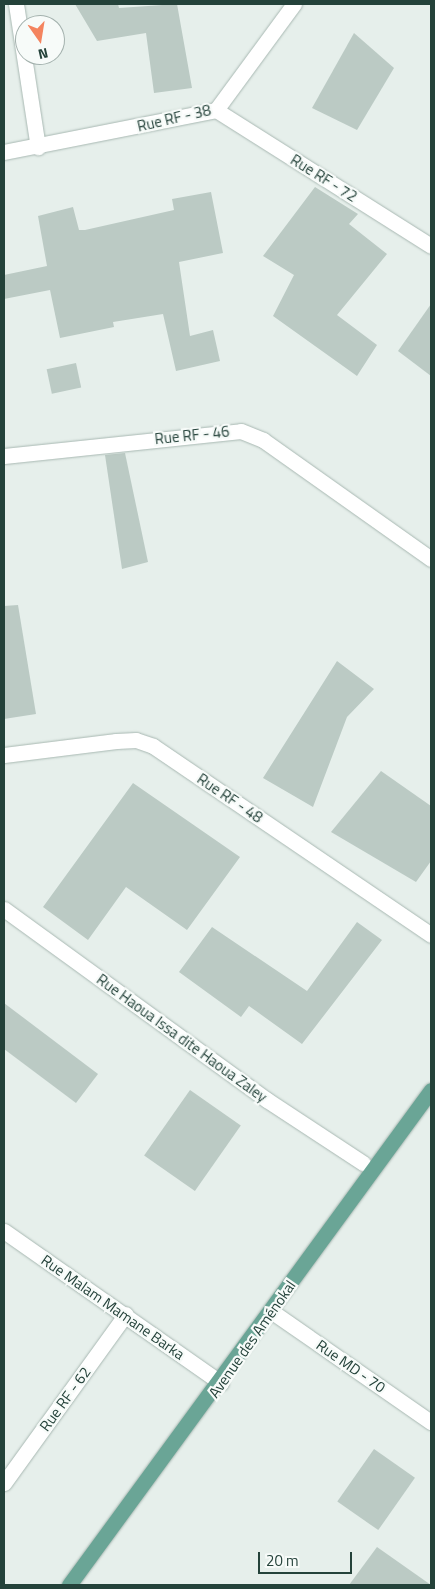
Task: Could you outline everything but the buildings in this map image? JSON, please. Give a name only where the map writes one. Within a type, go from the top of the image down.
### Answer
[{"type":"main road","name":"Avenue des Aménokal","points":[[69,1585],[220,1383],[431,1090]]},
{"type":"street","points":[[16,4],[38,147]]},
{"type":"street","name":"Rue RF - 38","points":[[4,152],[38,147],[216,110],[294,4]]},
{"type":"street","name":"Rue RF - 72","points":[[216,110],[431,246]]},
{"type":"street","name":"Rue RF - 46","points":[[4,456],[241,430],[263,440],[431,559]]},
{"type":"street","name":"Rue RF - 48","points":[[4,755],[116,741],[136,740],[153,746],[431,935]]},
{"type":"street","name":"Rue Haoua Issa dite Haoua Zaley","points":[[4,909],[267,1100],[363,1164]]},
{"type":"street","name":"Rue Malam Mamane Barka","points":[[4,1231],[126,1314],[220,1383]]},
{"type":"street","name":"Rue MD - 70","points":[[271,1311],[431,1422]]},
{"type":"street","name":"Rue RF - 62","points":[[4,1483],[126,1314]]}]
